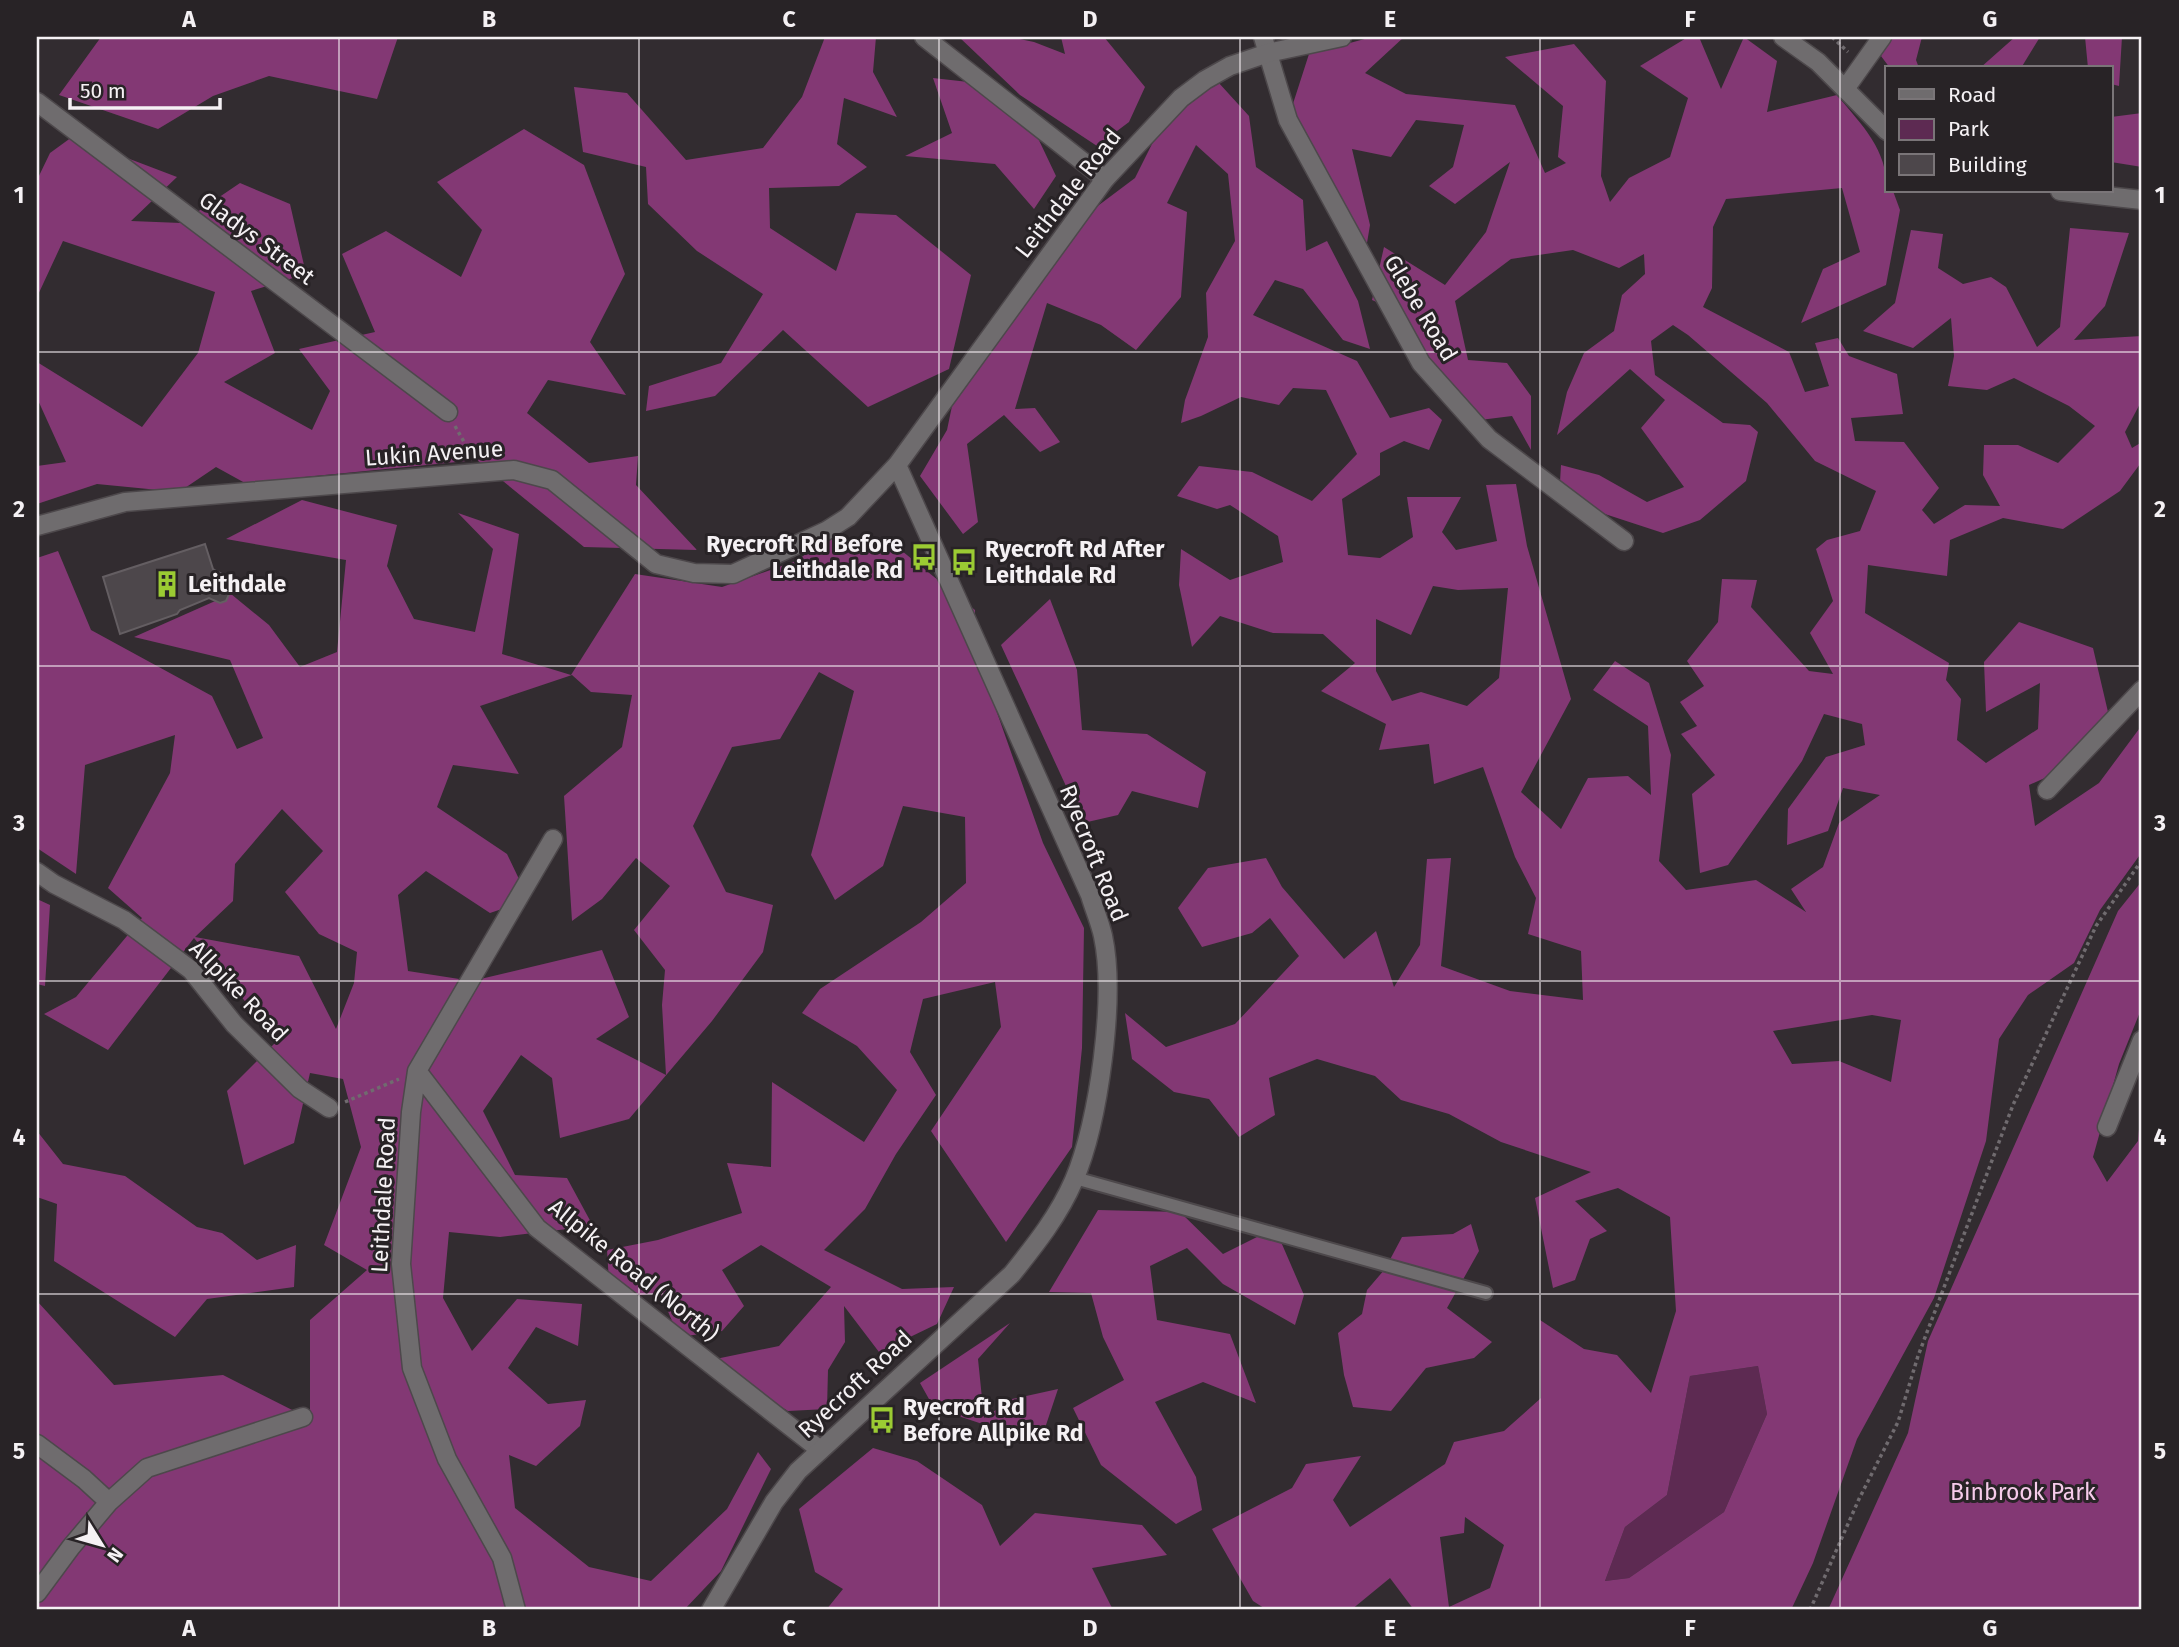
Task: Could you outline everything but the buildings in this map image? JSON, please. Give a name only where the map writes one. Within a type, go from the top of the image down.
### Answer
[{"type":"street","points":[[924,37],[1105,179]]},
{"type":"street","name":"Leithdale Road","points":[[897,465],[1105,179],[1181,97],[1265,45],[1342,37]]},
{"type":"street","points":[[1783,37],[1818,62],[1885,129]]},
{"type":"street","points":[[1845,89],[1882,37]]},
{"type":"street","name":"Glebe Road","points":[[1265,45],[1288,120],[1421,363],[1489,439],[1624,541]]},
{"type":"street","name":"Gladys Street","points":[[37,103],[448,412]]},
{"type":"street","points":[[2069,192],[2142,200]]},
{"type":"street","name":"Lukin Avenue","points":[[37,526],[125,502],[514,470],[552,480],[656,564],[694,573],[733,574],[826,531],[848,517],[897,465]]},
{"type":"street","name":"Ryecroft Road","points":[[711,1610],[774,1502],[798,1471],[1012,1274],[1038,1242],[1058,1212],[1075,1178],[1097,1095],[1103,1053],[1106,970],[1103,936],[1090,895],[897,465]]},
{"type":"street","points":[[2047,790],[2142,690]]},
{"type":"street","name":"Leithdale Road","points":[[516,1610],[502,1558],[447,1459],[412,1368],[401,1264],[411,1112],[417,1071],[553,839]]},
{"type":"street","name":"Allpike Road","points":[[37,872],[54,884],[124,920],[191,970],[234,1024],[300,1090],[329,1108]]},
{"type":"street","points":[[2107,1127],[2142,1040]]},
{"type":"street","name":"Allpike Road (North)","points":[[417,1071],[537,1228],[819,1449]]},
{"type":"street","points":[[37,1593],[109,1502],[147,1468],[303,1417]]},
{"type":"street","points":[[37,1444],[84,1479],[109,1502]]},
{"type":"lane","points":[[1075,1178],[1486,1293]]},
{"type":"path","points":[[1832,37],[1850,54]]},
{"type":"path","points":[[448,412],[482,473]]},
{"type":"path","points":[[1810,1610],[1859,1499],[1898,1422],[1918,1356],[2013,1105],[2096,926],[2142,860]]},
{"type":"path","points":[[329,1108],[417,1071]]},
{"type":"green space","points":[[101,37],[398,37],[377,99],[269,76],[213,96],[158,129],[59,95]]},
{"type":"green space","points":[[825,37],[876,37],[873,72],[897,117],[844,98],[837,144],[867,167],[839,186],[769,188],[770,228],[836,271],[856,213],[896,215],[971,275],[949,369],[868,407],[783,330],[715,396],[646,411],[649,386],[721,363],[763,294],[697,251],[648,204],[646,167],[583,152],[574,87],[627,93],[686,160],[763,148],[802,97]]},
{"type":"green space","points":[[959,37],[1010,37],[1034,42],[1065,54],[1061,37],[1104,37],[1145,87],[1129,122],[1097,146],[1020,95]]},
{"type":"green space","points":[[1372,37],[1404,37],[1365,73],[1406,94],[1515,105],[1545,173],[1566,163],[1558,157],[1563,106],[1505,57],[1574,44],[1606,81],[1601,176],[1610,202],[1629,178],[1670,157],[1688,98],[1640,66],[1688,37],[1699,37],[1721,89],[1744,37],[1777,61],[1767,112],[1837,95],[1872,139],[1883,162],[1885,192],[1893,192],[1900,210],[1886,285],[1801,323],[1823,269],[1860,252],[1842,188],[1726,199],[1713,227],[1712,288],[1703,307],[1789,352],[1805,392],[1829,386],[1815,343],[1838,338],[1849,356],[1897,374],[1903,414],[1851,418],[1855,441],[1904,442],[1939,488],[1922,510],[1934,524],[1965,505],[2000,506],[1983,475],[1984,445],[2018,445],[2058,463],[2095,426],[2069,406],[2014,378],[1987,390],[1948,386],[1954,356],[1951,318],[1913,348],[1863,331],[1895,303],[1911,230],[1943,234],[1938,268],[1963,284],[1991,277],[2006,287],[2037,347],[2060,327],[2070,228],[2129,233],[2105,306],[2074,340],[2142,336],[2142,400],[2125,432],[2132,448],[2142,442],[2142,465],[2140,464],[2120,491],[2063,529],[2003,518],[1950,540],[1947,576],[1868,565],[1865,613],[1949,663],[1946,680],[1961,699],[1957,740],[1986,763],[2038,729],[2040,683],[1986,712],[1984,662],[2019,622],[2093,648],[2112,729],[2087,759],[2029,785],[2035,826],[2099,783],[2142,725],[2142,852],[2100,910],[2074,963],[2028,995],[1999,1039],[1986,1141],[1934,1298],[1857,1439],[1813,1563],[1791,1610],[1414,1610],[1390,1578],[1351,1610],[1267,1610],[1253,1601],[1212,1529],[1292,1488],[1306,1464],[1361,1456],[1333,1500],[1350,1527],[1445,1464],[1454,1442],[1504,1431],[1541,1398],[1540,1320],[1584,1349],[1617,1355],[1651,1393],[1676,1311],[1670,1217],[1618,1188],[1575,1201],[1607,1231],[1590,1239],[1575,1280],[1553,1288],[1535,1198],[1591,1172],[1501,1142],[1449,1114],[1401,1100],[1375,1076],[1317,1059],[1269,1078],[1275,1115],[1239,1137],[1209,1099],[1174,1092],[1132,1059],[1125,1013],[1166,1047],[1235,1024],[1299,956],[1270,918],[1252,933],[1202,947],[1178,908],[1208,868],[1266,858],[1282,887],[1344,959],[1376,931],[1394,987],[1420,945],[1427,859],[1451,858],[1441,966],[1510,991],[1583,1000],[1581,951],[1528,934],[1536,898],[1515,857],[1483,767],[1434,784],[1429,744],[1379,750],[1386,724],[1321,691],[1355,663],[1323,634],[1273,633],[1220,616],[1192,647],[1179,585],[1181,549],[1230,580],[1283,562],[1278,536],[1230,505],[1217,509],[1177,496],[1199,466],[1252,472],[1312,501],[1357,454],[1326,390],[1293,388],[1279,405],[1241,397],[1181,423],[1185,400],[1208,337],[1206,293],[1235,241],[1228,174],[1196,145],[1167,203],[1187,212],[1181,297],[1136,350],[1101,325],[1047,303],[1015,409],[1035,408],[1060,442],[1040,452],[1004,415],[967,444],[978,522],[963,534],[920,476],[947,430],[952,406],[1091,211],[1135,178],[1161,126],[1218,82],[1249,116],[1256,167],[1303,200],[1306,251],[1327,241],[1358,301],[1370,349],[1343,340],[1303,289],[1275,280],[1253,315],[1357,361],[1390,418],[1429,408],[1442,420],[1429,450],[1404,441],[1380,453],[1380,475],[1342,499],[1348,555],[1380,558],[1413,537],[1407,497],[1461,497],[1442,532],[1456,550],[1497,541],[1486,485],[1516,484],[1527,546],[1571,699],[1521,792],[1561,829],[1588,778],[1628,776],[1651,795],[1648,726],[1593,690],[1615,661],[1649,683],[1671,755],[1659,861],[1686,890],[1756,880],[1806,912],[1791,889],[1823,867],[1839,823],[1880,795],[1843,788],[1828,831],[1787,845],[1788,809],[1826,757],[1865,745],[1862,724],[1824,714],[1802,761],[1728,865],[1700,873],[1692,794],[1715,775],[1681,734],[1697,726],[1680,702],[1704,686],[1687,661],[1718,622],[1722,579],[1757,580],[1751,607],[1809,671],[1833,674],[1810,633],[1833,601],[1816,549],[1827,540],[1860,531],[1876,491],[1815,461],[1767,403],[1673,325],[1651,341],[1655,375],[1723,423],[1750,425],[1758,432],[1746,481],[1700,520],[1663,533],[1559,499],[1561,465],[1599,475],[1647,502],[1684,487],[1641,428],[1665,400],[1630,369],[1557,435],[1567,392],[1584,353],[1614,331],[1622,295],[1645,274],[1644,254],[1619,268],[1573,250],[1511,259],[1455,301],[1468,360],[1507,363],[1531,396],[1531,450],[1512,416],[1472,421],[1422,367],[1402,313],[1372,300],[1384,247],[1445,285],[1486,232],[1510,162],[1455,204],[1429,186],[1453,167],[1464,125],[1416,120],[1391,157],[1352,149],[1370,225],[1364,261],[1316,190],[1290,113],[1309,54]],"holes":[[[1433,586],[1458,590],[1508,588],[1499,678],[1467,706],[1421,692],[1392,701],[1376,671],[1376,619],[1411,635]],[[1872,1015],[1901,1020],[1891,1082],[1839,1061],[1792,1064],[1773,1031]],[[1758,1366],[1767,1414],[1724,1512],[1629,1578],[1605,1581],[1625,1527],[1667,1495],[1690,1376]],[[1465,1517],[1504,1545],[1490,1588],[1449,1607],[1440,1537],[1464,1533]]]},
{"type":"green space","points":[[1890,37],[1922,37],[1916,60],[1918,66],[1888,66],[1881,56]]},
{"type":"green space","points":[[2015,37],[2040,37],[2022,66],[1982,66]]},
{"type":"green space","points":[[2085,37],[2122,37],[2119,86],[2112,84],[2112,66],[2088,66]]},
{"type":"green space","points":[[933,78],[986,84],[1036,134],[1056,176],[1034,209],[995,164],[905,156],[952,133]]},
{"type":"green space","points":[[2142,113],[2142,167],[2112,162],[2112,117]]},
{"type":"green space","points":[[524,129],[584,165],[625,274],[590,342],[626,395],[548,380],[527,413],[589,463],[638,456],[636,485],[697,550],[584,547],[477,460],[245,483],[216,467],[179,492],[97,484],[37,504],[37,466],[66,462],[37,398],[37,362],[142,427],[198,353],[215,292],[63,241],[37,297],[37,180],[50,153],[72,137],[177,177],[131,221],[181,223],[240,183],[290,204],[306,274],[251,291],[275,353],[224,382],[312,430],[330,391],[299,349],[375,332],[342,254],[386,231],[461,277],[482,230],[437,182]]},
{"type":"green space","points":[[302,500],[397,525],[387,566],[414,619],[475,632],[493,549],[458,513],[519,534],[502,654],[571,675],[635,574],[722,587],[796,561],[833,535],[851,544],[902,551],[975,610],[975,650],[1043,843],[1084,928],[1082,1048],[1072,1147],[1006,1242],[931,1131],[1001,1027],[995,982],[923,999],[910,1052],[936,1095],[896,1154],[865,1209],[824,1250],[902,1289],[954,1287],[937,1324],[879,1352],[844,1306],[845,1342],[828,1370],[827,1409],[788,1411],[706,1361],[779,1346],[831,1287],[761,1245],[722,1270],[744,1306],[722,1331],[679,1337],[660,1293],[610,1298],[607,1250],[658,1240],[742,1213],[727,1163],[771,1167],[772,1082],[864,1142],[897,1090],[857,1046],[802,1013],[820,989],[921,922],[966,883],[965,817],[903,806],[883,866],[835,900],[811,855],[854,691],[819,672],[780,739],[732,747],[693,826],[726,892],[773,905],[763,952],[712,1021],[629,1119],[560,1138],[552,1078],[521,1055],[483,1111],[515,1175],[567,1178],[593,1226],[500,1237],[449,1232],[443,1298],[472,1351],[517,1299],[582,1304],[578,1346],[536,1327],[508,1368],[548,1404],[586,1400],[580,1426],[536,1466],[509,1455],[515,1508],[589,1567],[651,1581],[727,1509],[758,1452],[771,1469],[721,1571],[684,1610],[37,1610],[37,1301],[114,1385],[223,1375],[310,1419],[310,1320],[367,1270],[324,1245],[361,1147],[343,1079],[310,1073],[294,1143],[244,1165],[227,1091],[277,1041],[194,938],[108,1050],[44,1014],[76,997],[142,918],[108,888],[170,773],[175,735],[85,765],[76,874],[37,848],[37,558],[58,551],[91,630],[212,696],[237,749],[263,738],[230,660],[134,637],[231,594],[269,625],[300,667],[337,652],[346,560],[226,539]],"holes":[[[572,675],[591,692],[632,695],[622,747],[564,796],[572,921],[602,899],[636,858],[670,886],[634,930],[665,970],[662,1005],[666,1075],[596,1039],[629,1017],[602,950],[472,981],[408,971],[398,895],[426,871],[490,913],[529,900],[507,854],[437,807],[453,765],[519,774],[480,706]],[[282,809],[323,851],[285,892],[319,934],[357,952],[354,983],[336,1029],[299,956],[195,937],[233,901],[235,864]]]},
{"type":"green space","points":[[1050,599],[1077,670],[1082,730],[1147,734],[1206,772],[1198,808],[1132,791],[1118,815],[1083,823],[1001,645]]},
{"type":"green space","name":"Binbrook Park","points":[[2142,881],[2142,1007],[2119,1064],[2093,1157],[2107,1182],[2138,1141],[2142,1094],[2142,1610],[1828,1610],[1908,1433],[1928,1341],[2118,911]]},
{"type":"green space","points":[[37,899],[50,905],[45,986],[37,984]]},
{"type":"green space","points":[[37,1131],[63,1164],[125,1176],[197,1227],[222,1233],[257,1260],[296,1245],[294,1287],[207,1299],[175,1337],[54,1261],[57,1204],[37,1197]]},
{"type":"green space","points":[[1098,1210],[1180,1212],[1223,1254],[1275,1228],[1304,1295],[1295,1325],[1223,1284],[1187,1248],[1150,1266],[1157,1320],[1230,1334],[1256,1403],[1203,1382],[1155,1402],[1196,1477],[1202,1510],[1176,1524],[1101,1465],[1073,1408],[1124,1380],[1103,1337],[1091,1293],[1049,1292]]},
{"type":"green space","points":[[1471,1224],[1479,1251],[1447,1308],[1492,1342],[1474,1358],[1426,1368],[1391,1411],[1353,1407],[1344,1375],[1338,1333],[1362,1314],[1367,1290],[1385,1269],[1402,1237],[1453,1234]]},
{"type":"green space","points":[[1010,1323],[978,1359],[984,1418],[1012,1399],[1058,1389],[1040,1443],[934,1408],[920,1383]]},
{"type":"green space","points":[[1758,1366],[1767,1414],[1724,1512],[1629,1578],[1605,1581],[1625,1527],[1667,1495],[1690,1376]]},
{"type":"green space","points":[[873,1448],[917,1461],[982,1505],[1000,1546],[1035,1513],[1142,1525],[1167,1555],[1092,1568],[1113,1610],[826,1610],[843,1589],[815,1572],[799,1509]]},
{"type":"place","name":"Ryecroft Rd Before Leithdale Rd","points":[[924,557]]},
{"type":"place","name":"Ryecroft Rd After Leithdale Rd","points":[[964,562]]},
{"type":"place","name":"Leithdale","points":[[167,584]]},
{"type":"place","name":"Ryecroft Rd Before Allpike Rd","points":[[882,1420]]}]
